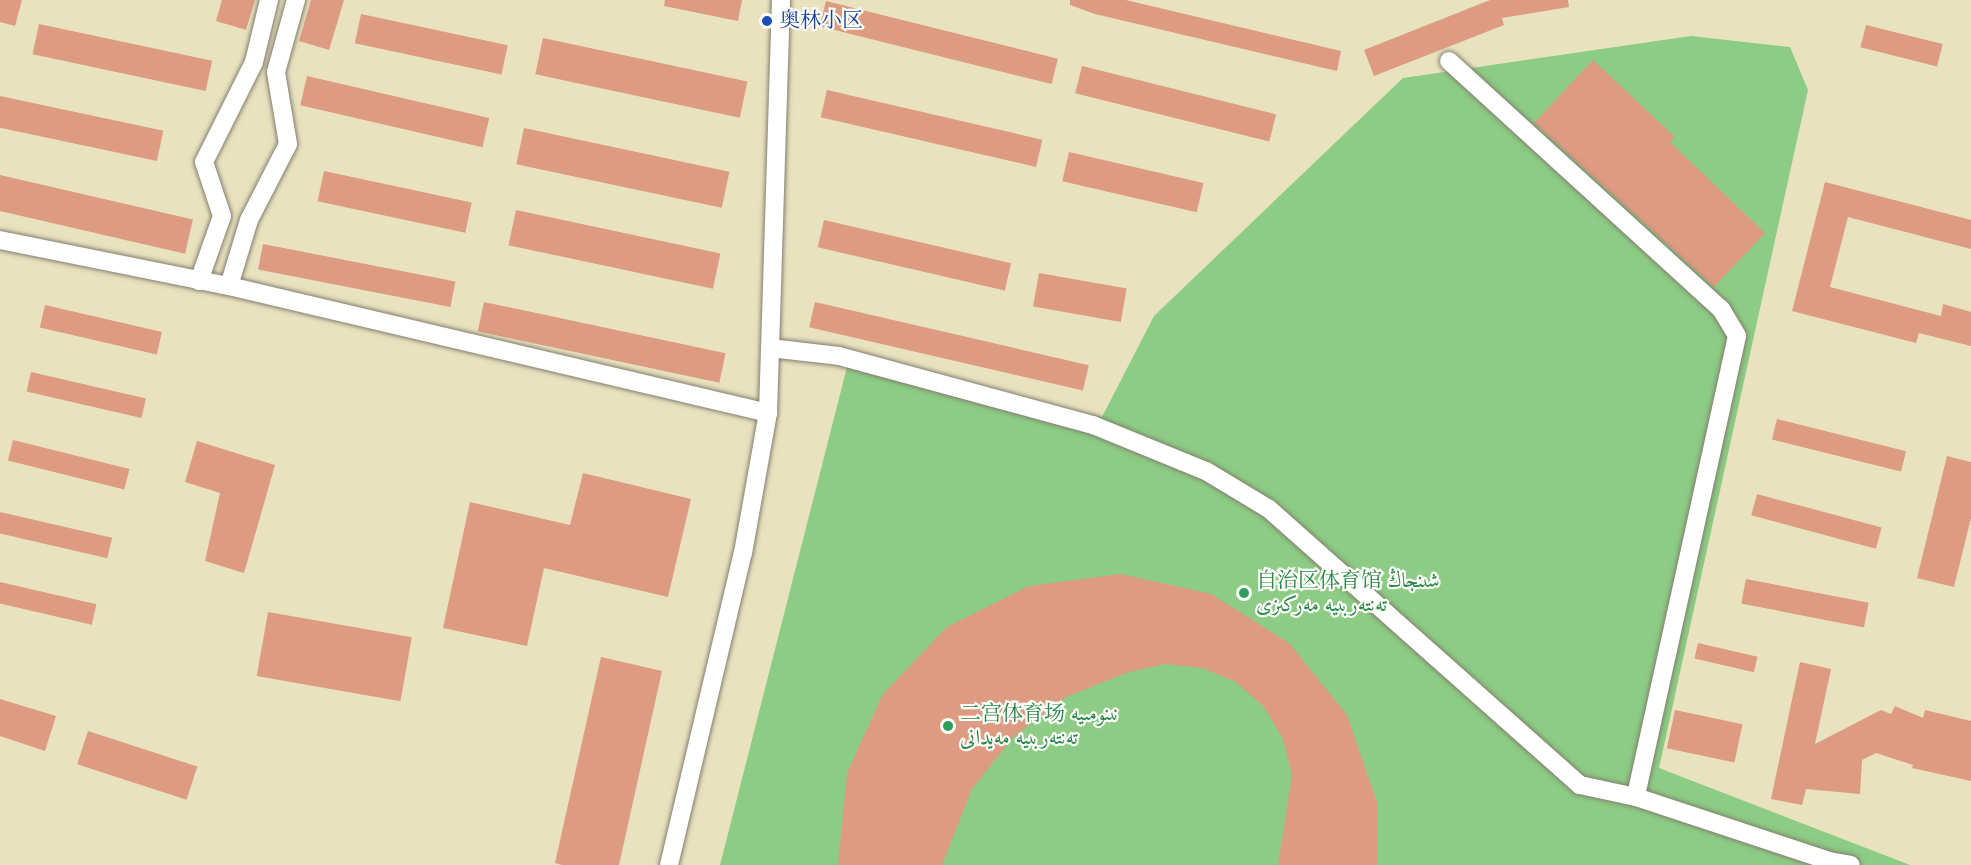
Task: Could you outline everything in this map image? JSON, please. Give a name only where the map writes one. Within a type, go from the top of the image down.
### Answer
[{"type":"street","points":[[199,281],[222,216],[204,162],[254,63],[269,0]]},
{"type":"street","points":[[229,286],[249,220],[288,144],[276,72],[296,0]]},
{"type":"street","points":[[669,865],[743,553],[768,413],[781,0]]},
{"type":"street","points":[[1449,61],[1720,309],[1737,336],[1636,797]]},
{"type":"street","points":[[0,240],[229,286],[768,413]]},
{"type":"street","points":[[770,348],[839,356],[1093,425],[1206,471],[1269,509],[1580,785],[1636,797],[1828,861],[1851,865]]},
{"type":"green space","name":"自治区体育馆 شىنجاڭ تەنتەربىيە مەركىزى","points":[[1691,36],[1790,47],[1808,90],[1659,768],[1910,865],[720,865],[847,367],[1102,417],[1154,316],[1403,78]]},
{"type":"building","points":[[0,0],[22,0],[15,26],[0,22]]},
{"type":"building","points":[[222,0],[255,0],[246,30],[216,21]]},
{"type":"building","points":[[311,0],[344,0],[329,50],[299,41]]},
{"type":"building","points":[[665,0],[742,0],[738,21],[664,6]]},
{"type":"building","points":[[1070,0],[1126,0],[1341,51],[1337,71],[1095,14],[1070,5]]},
{"type":"building","points":[[1490,0],[1568,0],[1569,7],[1502,18],[1504,25],[1374,76],[1364,50]]},
{"type":"building","points":[[826,1],[1058,59],[1052,84],[820,26]]},
{"type":"building","points":[[361,14],[508,45],[501,75],[355,43]]},
{"type":"building","points":[[39,24],[212,61],[206,91],[33,54]]},
{"type":"building","points":[[1866,25],[1943,44],[1937,66],[1860,47]]},
{"type":"building","points":[[543,38],[747,81],[740,118],[535,74]]},
{"type":"building","points":[[1593,60],[1675,137],[1670,142],[1765,233],[1714,287],[1534,123]]},
{"type":"building","points":[[1082,66],[1276,114],[1269,142],[1075,93]]},
{"type":"building","points":[[307,76],[489,118],[482,147],[300,105]]},
{"type":"building","points":[[827,90],[1042,140],[1036,167],[821,117]]},
{"type":"building","points":[[0,96],[163,131],[157,161],[0,128]]},
{"type":"building","points":[[524,128],[729,172],[722,208],[516,164]]},
{"type":"building","points":[[1069,152],[1203,183],[1197,212],[1062,181]]},
{"type":"building","points":[[324,171],[472,202],[465,233],[318,201]]},
{"type":"building","points":[[0,175],[193,220],[185,254],[0,211]]},
{"type":"building","points":[[1825,182],[1971,220],[1971,249],[1848,217],[1830,287],[1941,316],[1943,304],[1971,312],[1971,346],[1919,333],[1916,343],[1792,311]]},
{"type":"building","points":[[516,210],[720,253],[713,289],[509,245]]},
{"type":"building","points":[[824,220],[1011,263],[1005,290],[818,247]]},
{"type":"building","points":[[263,244],[455,281],[450,307],[258,270]]},
{"type":"building","points":[[1039,273],[1127,288],[1121,322],[1033,306]]},
{"type":"building","points":[[484,302],[726,353],[719,383],[478,331]]},
{"type":"building","points":[[815,302],[1089,365],[1083,391],[809,327]]},
{"type":"building","points":[[45,305],[162,332],[157,354],[40,327]]},
{"type":"building","points":[[31,372],[146,399],[141,418],[27,391]]},
{"type":"building","points":[[1777,419],[1906,451],[1901,472],[1772,439]]},
{"type":"building","points":[[13,440],[129,469],[124,489],[8,460]]},
{"type":"building","points":[[197,441],[275,465],[244,573],[205,561],[220,493],[185,482]]},
{"type":"building","points":[[1947,456],[1971,462],[1971,518],[1954,587],[1917,578]]},
{"type":"building","points":[[583,473],[691,499],[668,597],[544,568],[527,646],[443,628],[470,502],[570,525]]},
{"type":"building","points":[[1757,494],[1882,527],[1876,549],[1751,515]]},
{"type":"building","points":[[0,512],[112,538],[107,558],[0,534]]},
{"type":"building","name":"二宫体育场 نىنومىيە تەنتەربىيە مەيدانى","points":[[1121,574],[1211,594],[1289,643],[1347,715],[1377,802],[1377,865],[1278,865],[1292,775],[1283,739],[1264,707],[1236,682],[1202,668],[1165,664],[1129,672],[1066,697],[1013,737],[972,789],[942,865],[838,865],[847,773],[883,694],[947,627],[1029,586]]},
{"type":"building","points":[[1746,579],[1869,603],[1864,627],[1741,604]]},
{"type":"building","points":[[0,582],[96,604],[92,625],[0,604]]},
{"type":"building","points":[[268,612],[412,637],[400,701],[257,676]]},
{"type":"building","points":[[1698,643],[1757,657],[1754,672],[1694,659]]},
{"type":"building","points":[[601,657],[662,671],[619,865],[562,865],[555,863]]},
{"type":"building","points":[[1800,662],[1831,669],[1815,744],[1881,710],[1891,714],[1895,706],[1923,718],[1925,710],[1971,721],[1971,781],[1912,768],[1913,765],[1876,753],[1862,760],[1860,794],[1806,789],[1802,805],[1771,799]]},
{"type":"building","points":[[0,699],[56,716],[45,751],[0,736]]},
{"type":"building","points":[[1675,710],[1742,724],[1734,762],[1667,748]]},
{"type":"building","points":[[88,731],[197,767],[187,800],[77,764]]},
{"type":"place","name":"奥林小区","points":[[767,21]]},
{"type":"place","name":"自治区体育馆 شىنجاڭ تەنتەربىيە مەركىزى","points":[[1244,593]]},
{"type":"place","name":"二宫体育场 نىنومىيە تەنتەربىيە مەيدانى","points":[[948,726]]}]
